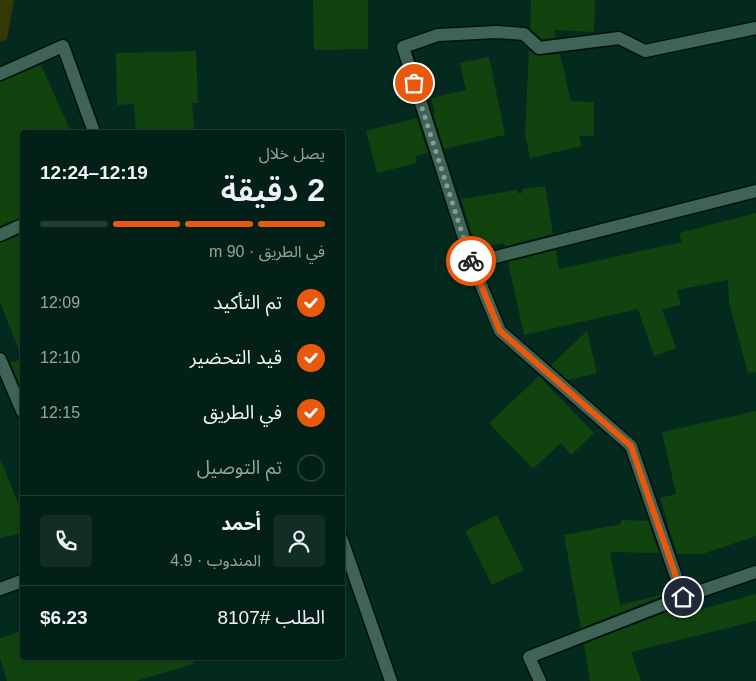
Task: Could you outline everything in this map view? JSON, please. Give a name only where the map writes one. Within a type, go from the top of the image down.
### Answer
[{"type":"street","points":[[683,597],[631,446],[500,331],[472,263],[402,47],[438,35],[497,32],[524,34],[539,48],[619,38],[645,51],[756,28]]},
{"type":"street","points":[[0,74],[62,46],[93,130]]},
{"type":"street","points":[[472,263],[756,191]]},
{"type":"street","points":[[0,235],[20,226]]},
{"type":"street","points":[[0,359],[18,388]]},
{"type":"street","points":[[345,549],[391,681]]},
{"type":"street","points":[[540,681],[529,657],[683,597],[756,572]]},
{"type":"street","points":[[0,589],[20,582]]},
{"type":"shaded area","points":[[0,0],[14,0],[7,39],[0,42]]},
{"type":"building","points":[[313,0],[368,0],[368,49],[314,50]]},
{"type":"building","points":[[531,0],[595,0],[594,32],[554,30],[556,38],[542,39],[530,29]]},
{"type":"building","points":[[529,50],[537,56],[560,54],[571,101],[594,102],[594,136],[579,136],[582,146],[530,158],[525,134]]},
{"type":"building","points":[[196,51],[198,103],[192,103],[195,130],[136,130],[134,104],[117,105],[116,53]]},
{"type":"building","points":[[489,57],[505,135],[444,149],[433,113],[435,113],[431,98],[466,90],[460,63]]},
{"type":"building","points":[[41,65],[70,130],[20,130],[20,218],[0,226],[0,82]]},
{"type":"building","points":[[417,118],[428,153],[415,156],[417,163],[377,173],[366,131]]},
{"type":"building","points":[[545,186],[553,234],[505,246],[504,243],[476,247],[461,199],[517,190],[518,193],[522,193],[522,189]]},
{"type":"building","points":[[756,213],[756,372],[748,373],[729,303],[728,280],[677,290],[681,305],[662,309],[676,348],[654,356],[638,309],[524,335],[508,262],[556,250],[559,269],[682,242],[679,233]]},
{"type":"building","points":[[20,235],[20,352],[0,302],[0,243]]},
{"type":"building","points":[[587,331],[597,373],[568,380],[551,365]]},
{"type":"building","points":[[20,360],[20,385],[10,362]]},
{"type":"building","points":[[539,376],[594,433],[571,455],[561,443],[533,469],[489,423]]},
{"type":"building","points":[[756,411],[756,536],[702,554],[677,554],[660,498],[676,494],[662,432]]},
{"type":"building","points":[[0,459],[20,507],[20,533],[0,538]]},
{"type":"building","points":[[497,515],[524,570],[492,585],[465,531]]},
{"type":"building","points":[[621,520],[648,521],[659,553],[610,552],[620,605],[673,592],[581,628],[564,535],[621,524]]},
{"type":"building","points":[[756,594],[756,621],[631,652],[641,681],[590,681],[584,644],[693,602],[696,611]]},
{"type":"building","points":[[20,632],[20,660],[193,660],[193,664],[136,681],[7,681],[0,658],[0,638]]},
{"type":"way so far","points":[[414,83],[471,261]]},
{"type":"route","points":[[471,261],[500,331],[631,446],[683,597]]}]
